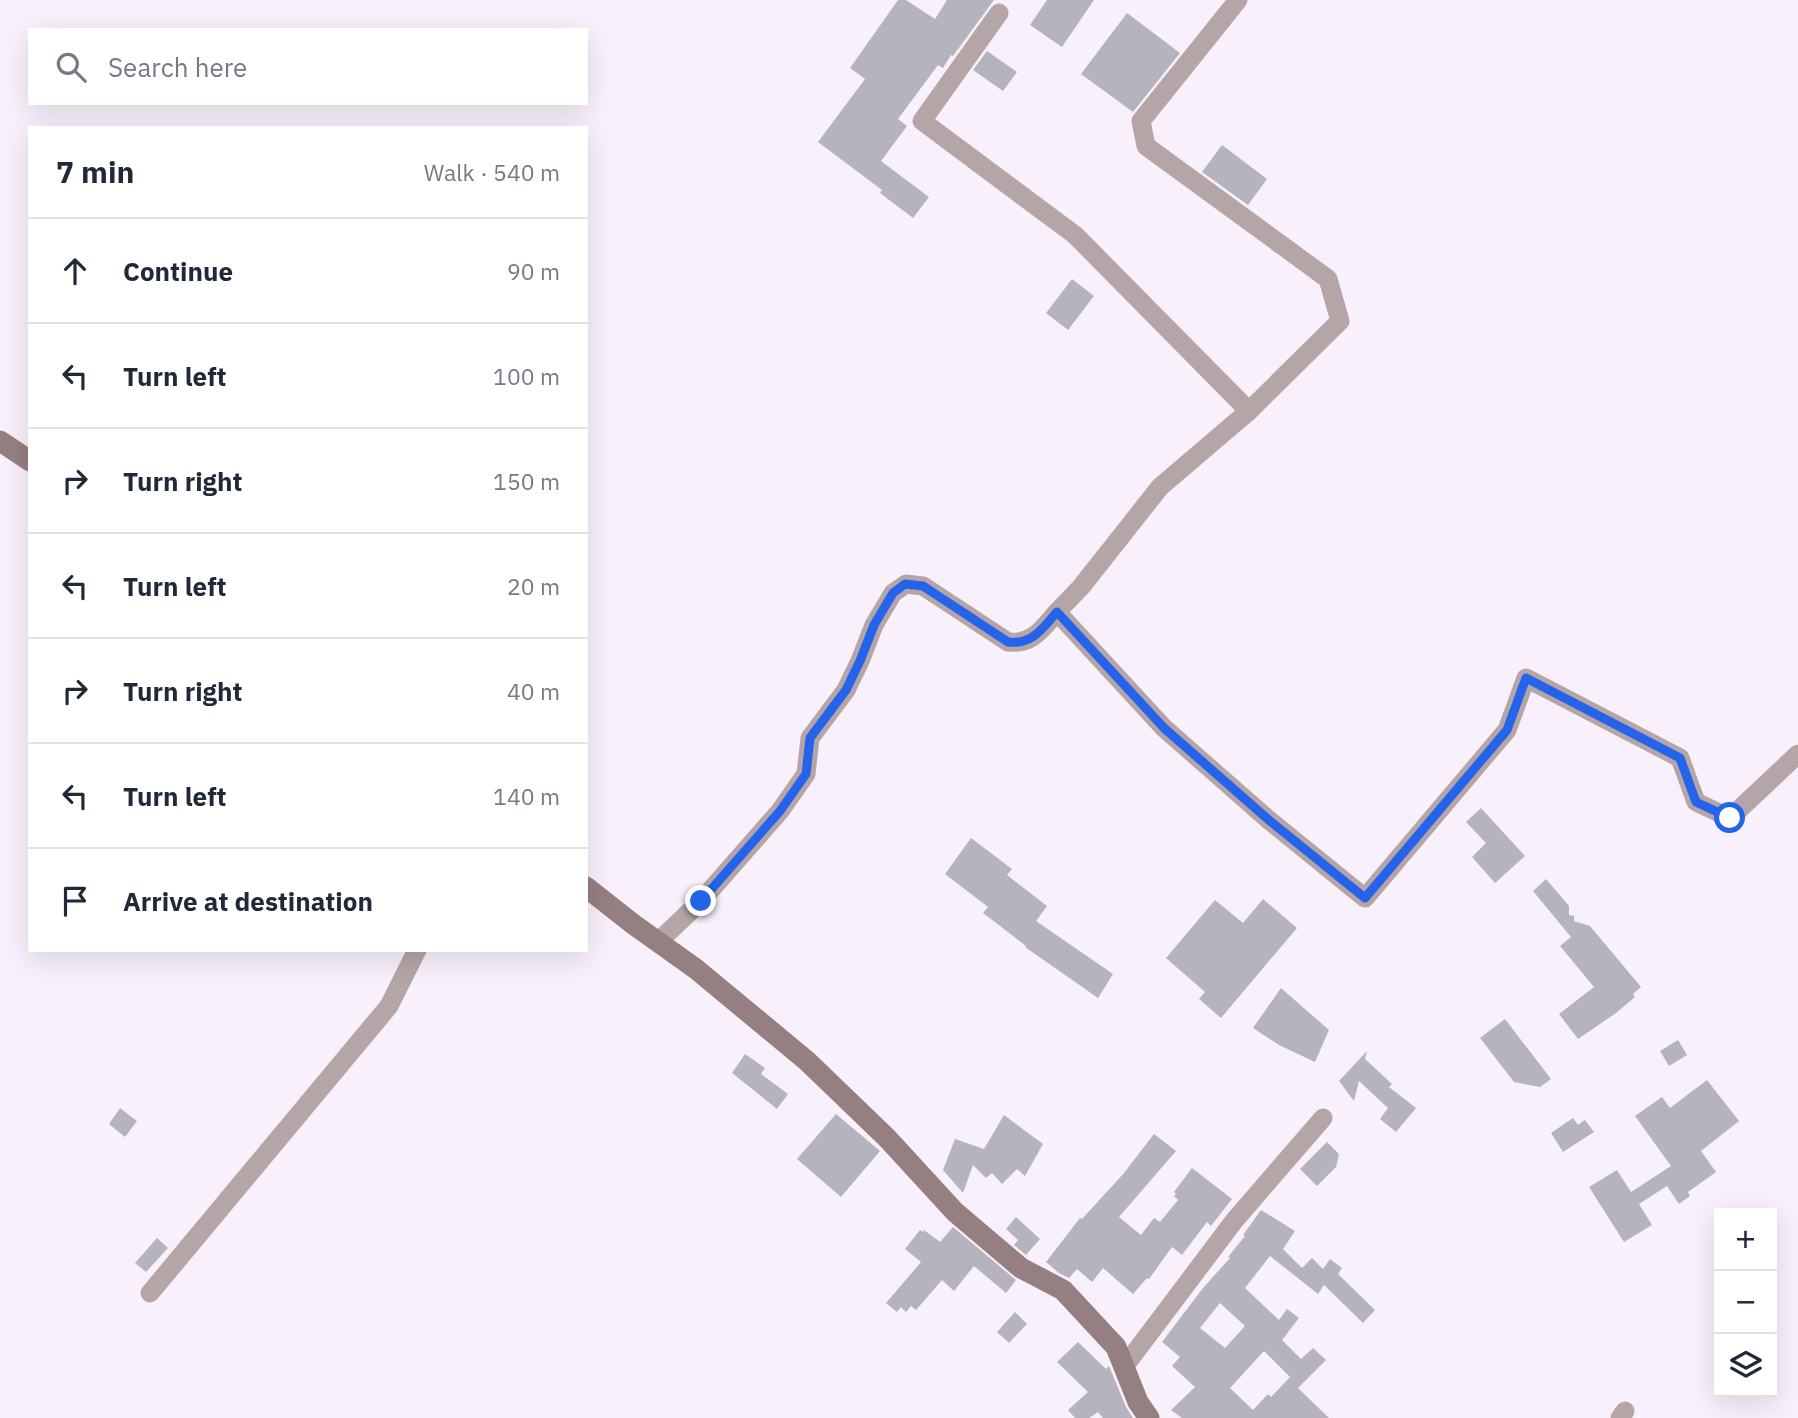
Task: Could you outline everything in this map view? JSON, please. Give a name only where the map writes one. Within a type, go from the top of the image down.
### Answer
[{"type":"street","points":[[658,942],[701,901],[780,811],[806,774],[810,738],[846,690],[874,625],[893,593],[905,584],[923,586],[1008,642],[1021,644],[1040,631],[1081,587],[1160,487],[1249,411],[1340,321],[1328,279],[1146,146],[1141,121],[1238,0]]},
{"type":"street","points":[[999,13],[922,121],[1075,235],[1249,411]]},
{"type":"street","points":[[0,441],[28,460]]},
{"type":"street","points":[[1057,612],[1164,728],[1270,821],[1365,898],[1507,730],[1526,678],[1680,758],[1696,802],[1730,818],[1798,754]]},
{"type":"street","points":[[588,889],[696,969],[807,1061],[887,1138],[955,1212],[1020,1268],[1063,1290],[1116,1347],[1138,1402],[1149,1418]]},
{"type":"street","points":[[150,1293],[389,1006],[416,952]]},
{"type":"street","points":[[1124,1367],[1234,1221],[1323,1118]]},
{"type":"building","points":[[898,0],[906,0],[935,19],[947,0],[994,0],[953,56],[951,55],[943,68],[938,65],[898,119],[907,126],[881,161],[929,197],[913,218],[880,193],[882,190],[818,142],[865,79],[850,68]]},
{"type":"building","points":[[1047,0],[1094,0],[1062,47],[1030,25]]},
{"type":"building","points":[[1127,13],[1180,53],[1133,112],[1081,74]]},
{"type":"building","points":[[987,51],[1017,72],[1003,91],[973,70]]},
{"type":"building","points":[[1222,145],[1267,179],[1248,205],[1202,172]]},
{"type":"building","points":[[1072,279],[1094,296],[1068,330],[1046,313]]},
{"type":"building","points":[[1481,808],[1525,856],[1495,883],[1472,857],[1486,843],[1466,822]]},
{"type":"building","points":[[971,838],[1012,869],[1007,875],[1047,906],[1036,921],[1113,974],[1098,998],[1025,947],[983,913],[988,907],[945,874]]},
{"type":"building","points":[[1546,879],[1569,906],[1569,915],[1574,916],[1574,921],[1590,926],[1641,987],[1633,994],[1635,997],[1616,1013],[1578,1039],[1559,1014],[1594,987],[1560,946],[1571,937],[1533,891]]},
{"type":"building","points":[[1263,899],[1297,928],[1221,1018],[1199,999],[1205,992],[1166,958],[1215,900],[1243,923]]},
{"type":"building","points":[[1281,988],[1329,1030],[1315,1062],[1279,1045],[1253,1028]]},
{"type":"building","points":[[1505,1019],[1551,1079],[1540,1087],[1514,1082],[1480,1038]]},
{"type":"building","points":[[1678,1040],[1687,1055],[1669,1066],[1660,1051]]},
{"type":"building","points":[[1367,1051],[1365,1059],[1392,1084],[1389,1087],[1416,1108],[1396,1132],[1380,1119],[1388,1108],[1359,1081],[1354,1101],[1339,1081]]},
{"type":"building","points":[[745,1054],[765,1068],[761,1074],[788,1094],[777,1109],[732,1073]]},
{"type":"building","points":[[1707,1080],[1739,1121],[1701,1151],[1716,1172],[1688,1192],[1690,1196],[1679,1204],[1667,1186],[1639,1204],[1652,1225],[1624,1242],[1589,1187],[1617,1170],[1631,1192],[1671,1166],[1635,1116],[1662,1097],[1670,1108]]},
{"type":"building","points":[[120,1108],[137,1121],[125,1137],[109,1124]]},
{"type":"building","points":[[836,1114],[880,1151],[841,1197],[797,1159]]},
{"type":"building","points":[[1004,1115],[1043,1144],[1025,1176],[1017,1169],[1002,1184],[992,1173],[986,1178],[973,1165],[963,1193],[943,1170],[955,1139],[984,1149]]},
{"type":"building","points":[[1573,1118],[1578,1125],[1585,1120],[1594,1132],[1563,1152],[1551,1133]]},
{"type":"building","points":[[1154,1134],[1176,1151],[1119,1217],[1141,1235],[1154,1218],[1160,1222],[1178,1200],[1174,1192],[1192,1168],[1232,1199],[1211,1226],[1207,1222],[1182,1255],[1172,1247],[1149,1279],[1133,1294],[1103,1268],[1092,1282],[1077,1269],[1069,1278],[1059,1273],[1046,1262],[1080,1218],[1082,1219],[1124,1173]]},
{"type":"building","points":[[1327,1142],[1339,1154],[1336,1167],[1317,1186],[1300,1169]]},
{"type":"building","points":[[1261,1210],[1295,1231],[1283,1249],[1302,1268],[1312,1258],[1323,1269],[1330,1259],[1342,1268],[1338,1274],[1375,1310],[1363,1323],[1324,1285],[1318,1294],[1270,1256],[1245,1288],[1279,1320],[1287,1309],[1299,1318],[1282,1340],[1301,1359],[1313,1348],[1326,1360],[1298,1388],[1329,1418],[1182,1418],[1171,1410],[1195,1387],[1172,1366],[1180,1357],[1162,1342],[1203,1288],[1230,1258],[1228,1257],[1245,1236],[1243,1235]],"holes":[[[1220,1303],[1245,1326],[1225,1348],[1200,1328]],[[1264,1351],[1290,1377],[1271,1397],[1268,1394],[1253,1410],[1230,1388]]]},
{"type":"building","points":[[1016,1217],[1040,1239],[1026,1255],[1014,1245],[1018,1240],[1006,1229]]},
{"type":"building","points":[[953,1227],[1016,1280],[1006,1293],[974,1266],[954,1291],[942,1280],[916,1310],[911,1306],[906,1312],[901,1307],[897,1312],[886,1303],[921,1262],[905,1249],[920,1230],[940,1242]]},
{"type":"building","points":[[157,1238],[168,1248],[146,1272],[135,1263]]},
{"type":"building","points":[[1015,1312],[1027,1324],[1009,1343],[997,1332]]},
{"type":"building","points":[[1078,1342],[1106,1369],[1109,1366],[1133,1418],[1103,1418],[1098,1412],[1089,1418],[1075,1418],[1068,1410],[1088,1392],[1057,1362]]},
{"type":"route","points":[[701,901],[780,811],[806,774],[810,738],[846,690],[874,625],[893,593],[905,584],[923,586],[1008,642],[1021,644],[1040,631],[1057,612],[1164,728],[1270,821],[1365,898],[1507,730],[1526,678],[1680,758],[1696,802],[1730,818]]}]
